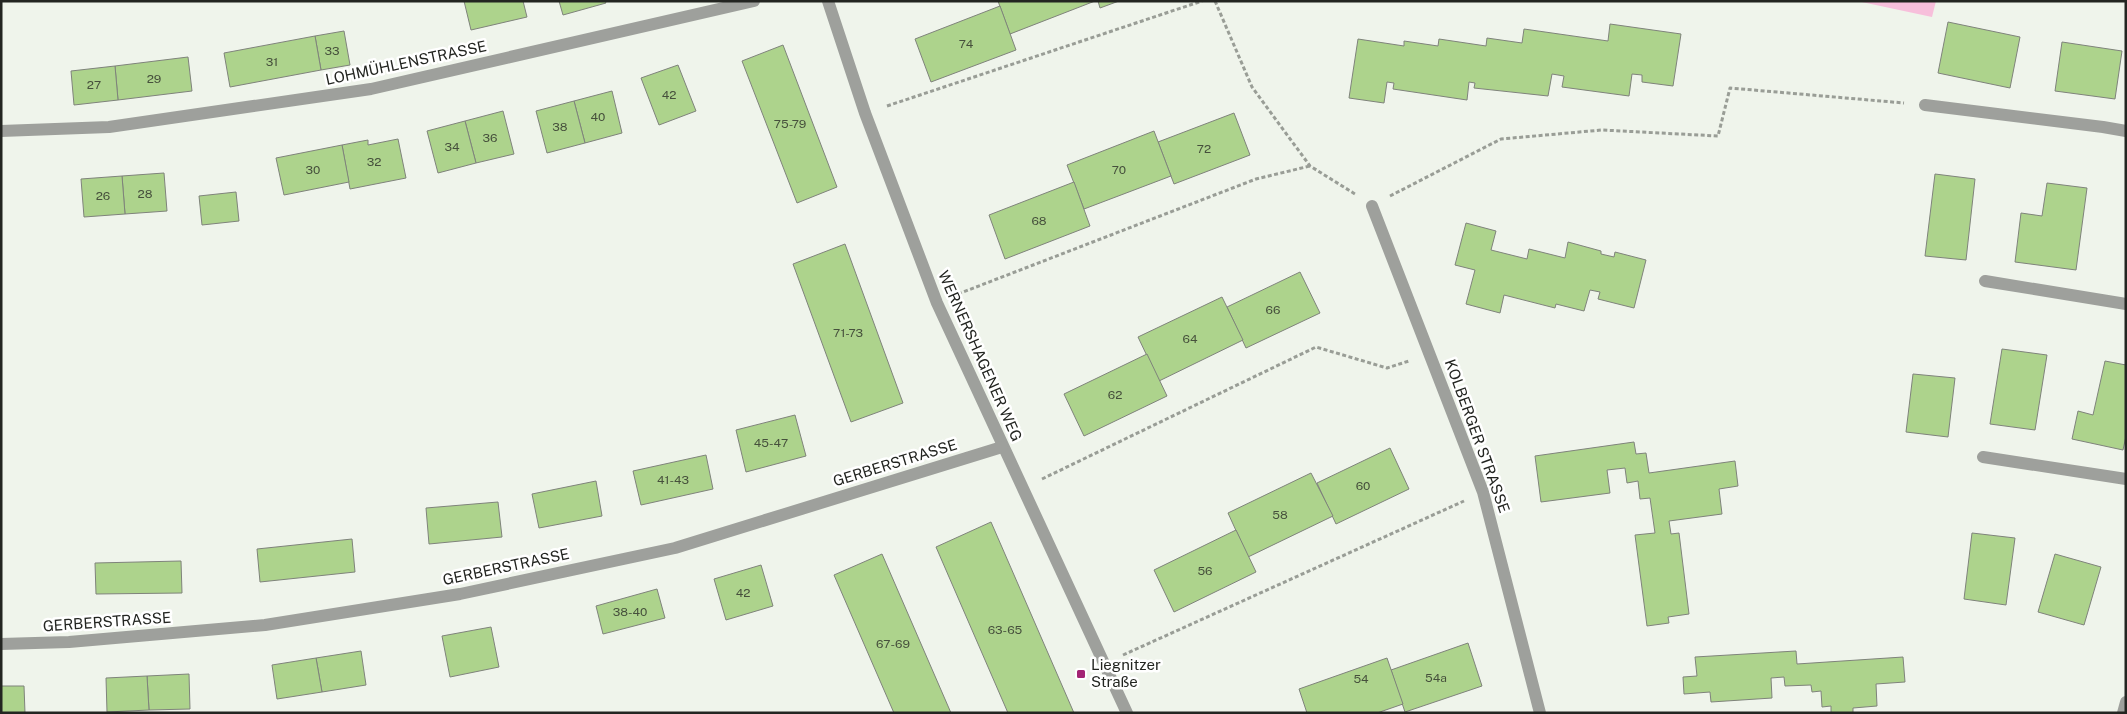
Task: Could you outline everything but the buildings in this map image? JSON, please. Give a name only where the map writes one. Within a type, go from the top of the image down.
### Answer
[{"type":"street","name":"LOHMÜHLENSTRASSE","points":[[1,131],[109,127],[371,89],[754,1]]},
{"type":"street","name":"WERNERSHAGENER WEG","points":[[828,1],[865,113],[936,303],[1128,713]]},
{"type":"street","points":[[1925,105],[2126,131]]},
{"type":"street","name":"KOLBERGER STRASSE","points":[[1372,206],[1483,492],[1540,713]]},
{"type":"street","points":[[1985,281],[2126,304]]},
{"type":"street","name":"GERBERSTRASSE","points":[[1,644],[69,642],[265,625],[460,594],[675,548],[1002,447]]},
{"type":"street","points":[[1984,457],[2126,479]]},
{"type":"street","points":[[2123,713],[2126,702]]},
{"type":"path","points":[[865,113],[1202,1]]},
{"type":"path","points":[[1215,1],[1252,87],[1310,166],[1372,206],[1501,139],[1602,130],[1718,136],[1730,88],[1925,105]]},
{"type":"path","points":[[936,303],[1256,179],[1310,166]]},
{"type":"path","points":[[1022,489],[1316,347],[1387,368],[1430,353]]},
{"type":"path","points":[[1104,663],[1483,492]]},
{"type":"shaded area","points":[[1857,1],[1936,1],[1932,17]]},
{"type":"place","name":"Liegnitzer Straße","points":[[1081,674]]}]
